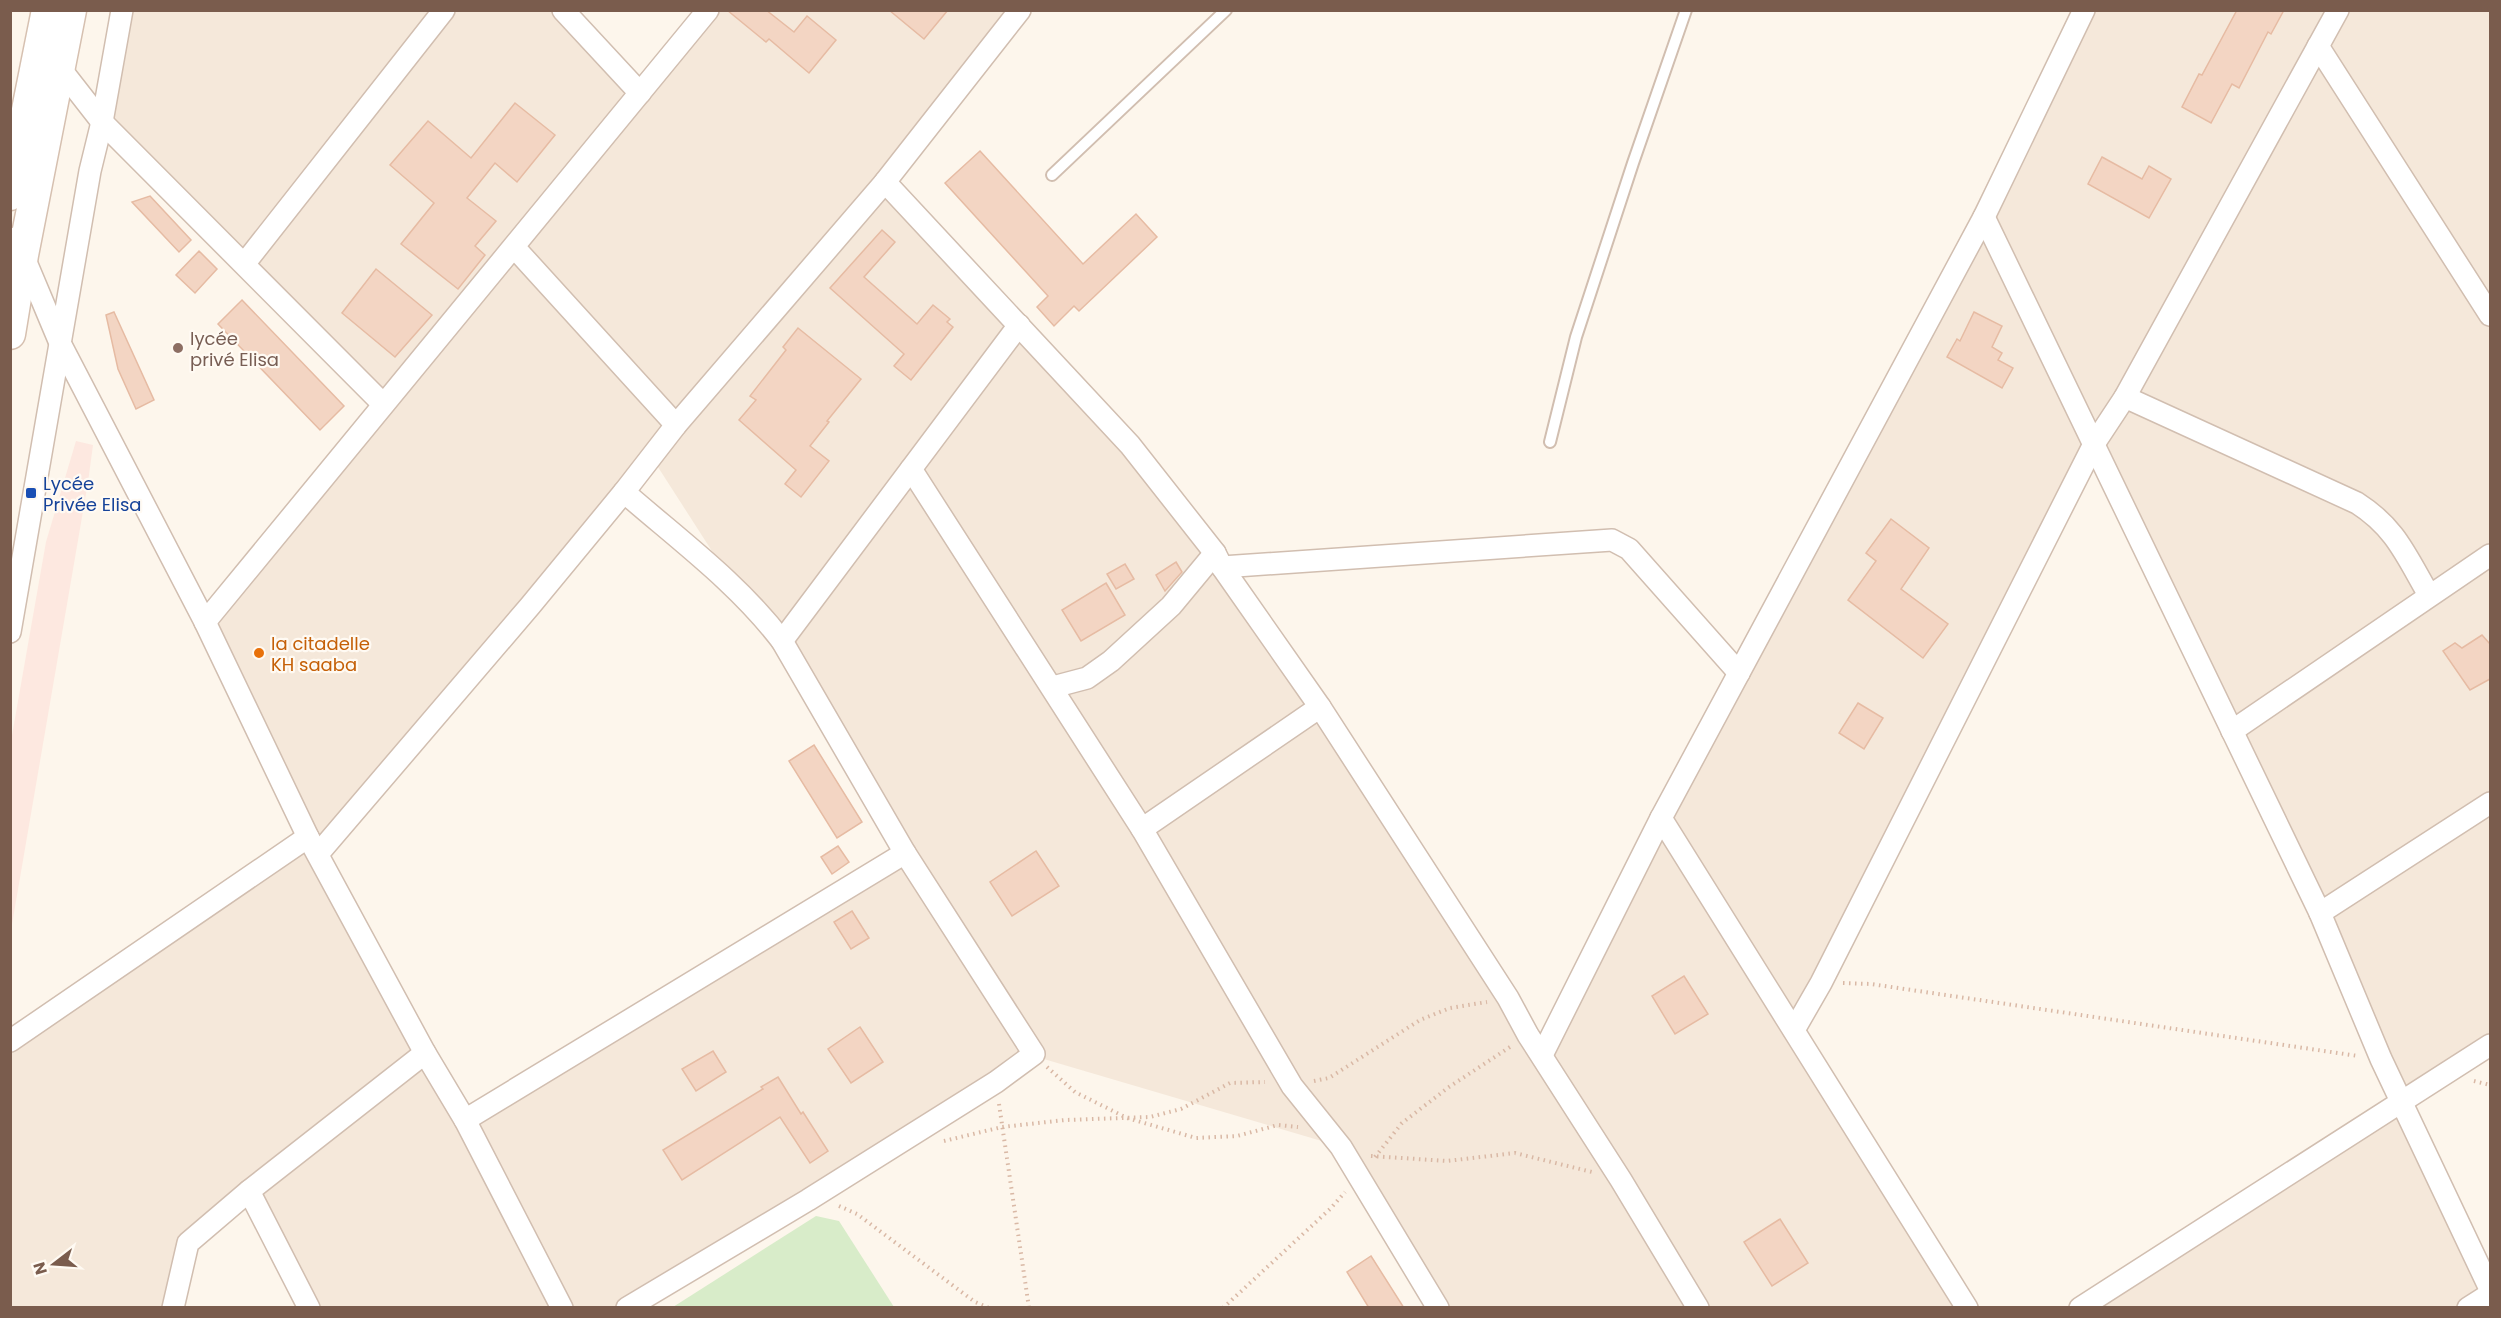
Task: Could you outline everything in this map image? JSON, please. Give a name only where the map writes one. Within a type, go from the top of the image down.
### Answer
[{"type":"street","points":[[10,195],[47,10]]},
{"type":"street","points":[[10,334],[17,247],[71,10]]},
{"type":"street","points":[[10,632],[90,171],[102,122],[122,10]]},
{"type":"street","points":[[245,263],[444,10]]},
{"type":"street","points":[[563,10],[640,93]]},
{"type":"street","points":[[205,622],[708,10]]},
{"type":"street","points":[[10,1041],[313,846],[624,492],[676,424],[885,182],[1020,10]]},
{"type":"street","points":[[1542,1055],[1661,818],[1984,218],[2084,10]]},
{"type":"street","points":[[1794,1030],[1821,983],[2094,444],[2125,397],[2338,10]]},
{"type":"street","points":[[2318,46],[2490,315]]},
{"type":"street","points":[[59,67],[102,122],[383,404]]},
{"type":"street","points":[[885,182],[1130,446],[1219,560],[1320,707],[1508,998],[1622,1180],[1698,1308]]},
{"type":"street","points":[[1984,218],[2320,913],[2381,1059],[2490,1291],[2468,1308]]},
{"type":"street","points":[[17,247],[60,343],[205,622],[313,846],[425,1053],[465,1120],[562,1308]]},
{"type":"street","points":[[514,247],[676,424]]},
{"type":"street","points":[[782,640],[1019,325]]},
{"type":"street","points":[[2125,397],[2356,503],[2376,515],[2391,531],[2429,595]]},
{"type":"street","points":[[911,469],[1142,829],[1292,1086],[1341,1147],[1438,1308]]},
{"type":"street","points":[[624,492],[724,577],[765,618],[782,640],[905,853],[1034,1053],[996,1082],[808,1200],[627,1308]]},
{"type":"street","points":[[1053,687],[1087,678],[1111,661],[1219,560],[1612,540],[1629,549],[1739,673]]},
{"type":"street","points":[[2232,731],[2490,555]]},
{"type":"street","points":[[1142,829],[1320,707]]},
{"type":"street","points":[[2320,913],[2490,803]]},
{"type":"street","points":[[1661,818],[1967,1308]]},
{"type":"street","points":[[465,1120],[905,853]]},
{"type":"street","points":[[2080,1308],[2490,1045]]},
{"type":"street","points":[[173,1308],[186,1245],[249,1191],[425,1053]]},
{"type":"street","points":[[249,1191],[309,1308]]},
{"type":"lane","points":[[1052,175],[1226,10]]},
{"type":"lane","points":[[1550,442],[1576,337],[1686,10]]},
{"type":"path","points":[[1821,983],[1871,984],[2381,1059]]},
{"type":"path","points":[[935,1143],[1002,1127],[1065,1120],[1150,1117],[1181,1109],[1230,1083],[1264,1082],[1292,1086],[1329,1078],[1420,1020],[1450,1008],[1508,998]]},
{"type":"path","points":[[2445,1075],[2490,1085]]},
{"type":"path","points":[[996,1082],[1029,1308]]},
{"type":"path","points":[[808,1200],[841,1206],[857,1214],[975,1302],[989,1308]]},
{"type":"shaded area","points":[[126,11],[561,11],[643,96],[713,11],[1021,11],[885,178],[1135,438],[1543,1056],[2075,11],[2490,11],[2490,1051],[2408,1104],[2096,447],[1797,1033],[1968,1307],[1443,1307],[1342,1147],[1037,1057],[637,1307],[311,1307],[252,1192],[184,1242],[172,1307],[11,1308],[11,1053],[320,843],[209,625],[385,410],[98,121]],"holes":[[[656,464],[906,853],[468,1132],[327,856]]]},
{"type":"shaded area","points":[[76,441],[93,445],[11,930],[11,741],[46,542]]},
{"type":"shaded area","points":[[2408,1104],[2490,1279],[2490,1307],[2088,1307]]},
{"type":"green space","points":[[816,1216],[839,1221],[894,1307],[673,1307]]},
{"type":"building","points":[[727,10],[766,10],[794,32],[807,16],[836,40],[809,73],[769,39],[766,42]]},
{"type":"building","points":[[889,10],[948,10],[924,39]]},
{"type":"building","points":[[2237,10],[2284,10],[2271,34],[2268,32],[2239,88],[2232,84],[2211,123],[2182,107]]},
{"type":"building","points":[[515,103],[555,135],[517,182],[495,163],[467,198],[496,221],[475,246],[485,255],[458,289],[401,244],[434,203],[390,165],[428,121],[471,158]]},
{"type":"building","points":[[980,151],[1083,264],[1136,214],[1157,237],[1079,311],[1074,306],[1054,326],[1037,307],[1048,296],[945,183]]},
{"type":"building","points":[[2102,157],[2142,179],[2149,166],[2171,179],[2149,218],[2088,184]]},
{"type":"building","points":[[150,196],[191,240],[179,252],[132,202]]},
{"type":"building","points":[[882,230],[895,242],[864,277],[917,324],[933,305],[950,319],[947,322],[953,327],[911,380],[894,366],[904,354],[830,288]]},
{"type":"building","points":[[199,251],[217,269],[195,293],[176,275]]},
{"type":"building","points":[[376,269],[432,315],[395,357],[342,313]]},
{"type":"building","points":[[242,300],[344,406],[320,430],[218,324]]},
{"type":"building","points":[[114,312],[154,400],[136,409],[118,369],[106,315]]},
{"type":"building","points":[[1974,312],[2002,326],[1992,347],[2002,353],[1998,360],[2013,368],[2002,388],[1947,357],[1957,339],[1960,341]]},
{"type":"building","points":[[798,328],[861,379],[810,446],[829,461],[801,497],[785,484],[796,470],[739,420],[756,400],[750,396],[786,350],[783,347]]},
{"type":"building","points":[[1891,519],[1929,548],[1901,589],[1948,624],[1923,658],[1848,600],[1876,561],[1866,553]]},
{"type":"building","points":[[1176,562],[1182,572],[1165,591],[1156,575]]},
{"type":"building","points":[[1125,564],[1134,579],[1116,589],[1107,574]]},
{"type":"building","points":[[1106,583],[1125,615],[1081,641],[1062,610]]},
{"type":"building","points":[[2482,635],[2490,644],[2490,679],[2470,690],[2443,651],[2455,643],[2462,648]]},
{"type":"building","points":[[1858,703],[1883,718],[1864,749],[1839,733]]},
{"type":"building","points":[[814,745],[862,822],[837,838],[789,761]]},
{"type":"building","points":[[838,846],[849,862],[832,874],[821,857]]},
{"type":"building","points":[[1036,851],[1059,886],[1012,916],[990,882]]},
{"type":"building","points":[[852,911],[869,938],[851,949],[834,922]]},
{"type":"building","points":[[1684,976],[1708,1014],[1675,1034],[1652,996]]},
{"type":"building","points":[[860,1027],[883,1062],[851,1083],[828,1049]]},
{"type":"building","points":[[713,1051],[726,1072],[696,1091],[682,1069]]},
{"type":"building","points":[[778,1077],[828,1151],[810,1163],[780,1117],[682,1180],[663,1150],[763,1089],[761,1087]]},
{"type":"building","points":[[1780,1219],[1808,1263],[1772,1286],[1744,1242]]},
{"type":"building","points":[[1371,1256],[1404,1308],[1369,1308],[1347,1272]]},
{"type":"place","name":"lycée privé Elisa","points":[[178,348]]},
{"type":"place","name":"Lycée Privée Elisa","points":[[31,493]]},
{"type":"place","name":"la citadelle KH saaba","points":[[259,653]]}]
